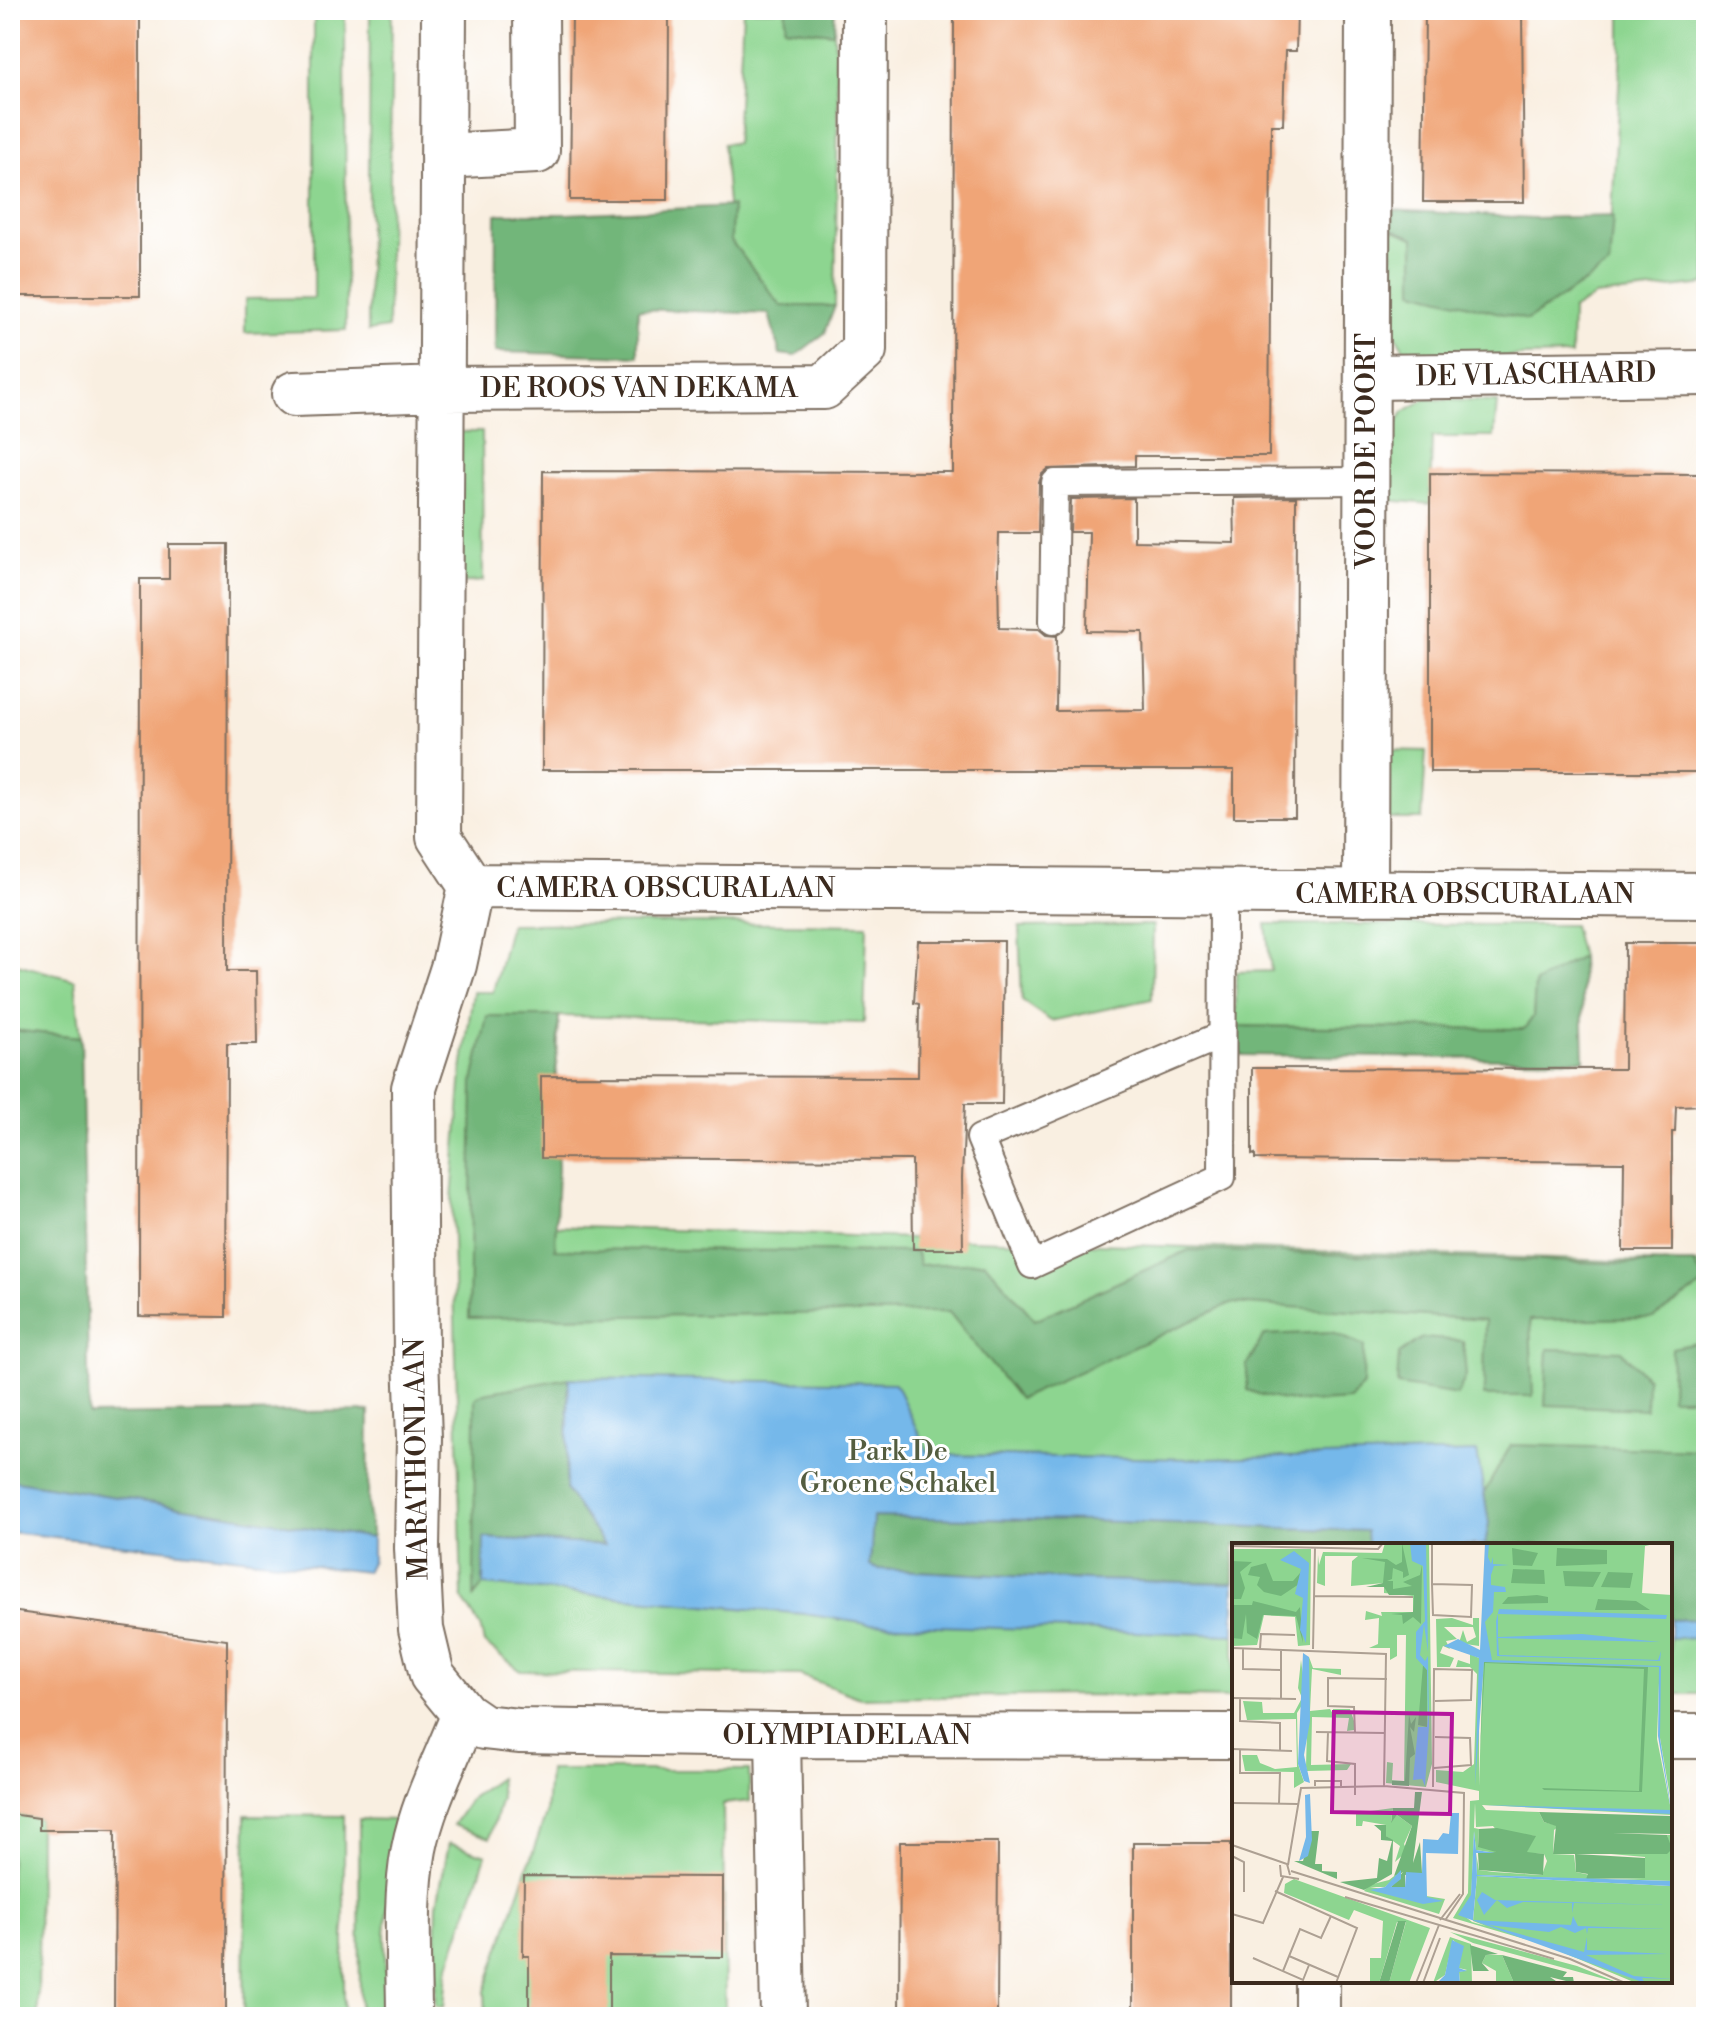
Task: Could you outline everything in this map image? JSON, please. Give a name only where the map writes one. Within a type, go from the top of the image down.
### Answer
[{"type":"street","name":"CAMERA OBSCURALAAN","points":[[444,10],[439,837],[471,886],[1706,895]]},
{"type":"street","points":[[443,156],[537,151],[536,10]]},
{"type":"street","name":"DE ROOS VAN DEKAMA","points":[[442,389],[824,387],[864,350],[865,10]]},
{"type":"street","name":"VOOR DE POORT","points":[[1365,893],[1368,10]]},
{"type":"street","name":"DE VLASCHAARD","points":[[1367,377],[1706,373]]},
{"type":"street","points":[[294,394],[442,389]]},
{"type":"street","name":"MARATHONLAAN","points":[[464,1714],[432,1675],[421,1629],[417,1548],[419,1438],[414,1088],[454,965],[471,886]]},
{"type":"street","points":[[409,2017],[409,1893],[414,1849],[422,1820],[464,1714]]},
{"type":"street","name":"OLYMPIADELAAN","points":[[464,1714],[483,1727],[519,1731],[1232,1736]]},
{"type":"street","points":[[778,1735],[783,2017]]},
{"type":"street","points":[[1672,1736],[1706,1736]]},
{"type":"street","points":[[1317,1983],[1317,2017]]},
{"type":"lane","points":[[1053,621],[1055,483],[1366,481]]},
{"type":"lane","points":[[1222,1035],[980,1138],[1032,1265],[1222,1177],[1223,892]]},
{"type":"green space","points":[[314,10],[345,10],[346,330],[245,333],[245,299],[314,298]]},
{"type":"green space","points":[[370,10],[392,10],[388,328],[368,331]]},
{"type":"green space","points":[[743,10],[786,10],[786,28],[834,33],[838,101],[835,306],[781,306],[731,241],[723,144],[736,143]]},
{"type":"green space","points":[[786,10],[835,10],[834,33],[785,28]]},
{"type":"green space","points":[[1621,10],[1706,10],[1706,284],[1595,296],[1572,310],[1571,355],[1432,358],[1405,351],[1392,329],[1392,229],[1414,238],[1527,320],[1609,266]]},
{"type":"green space","points":[[732,206],[731,241],[781,306],[835,306],[825,333],[795,356],[780,354],[769,314],[638,309],[638,356],[495,352],[496,214],[567,214]]},
{"type":"green space","points":[[1391,210],[1533,218],[1613,216],[1609,266],[1527,320],[1414,291],[1414,238],[1392,229]]},
{"type":"green space","points":[[1425,399],[1497,402],[1494,437],[1432,437],[1430,504],[1387,500],[1388,437],[1403,412]]},
{"type":"green space","points":[[457,432],[482,432],[483,581],[458,583]]},
{"type":"green space","points":[[1385,750],[1426,751],[1422,819],[1385,819]]},
{"type":"green space","name":"Park De Groene Schakel","points":[[510,924],[867,925],[864,1023],[559,1016],[549,1226],[1706,1264],[1706,1694],[1672,1694],[1672,1543],[1232,1543],[1232,1698],[1083,1695],[860,1698],[800,1675],[521,1671],[484,1643],[480,1626],[462,1598],[452,1200],[462,1071],[473,992],[493,992]]},
{"type":"green space","points":[[1266,924],[1573,925],[1581,957],[1536,983],[1533,1017],[1524,1029],[1312,1030],[1236,1026],[1236,972],[1271,971]]},
{"type":"green space","points":[[1153,925],[1152,999],[1051,1021],[1022,1001],[1019,927]]},
{"type":"green space","points":[[1581,957],[1584,1060],[1241,1055],[1236,1026],[1524,1029],[1533,1017],[1535,983]]},
{"type":"green space","points":[[10,962],[75,980],[81,1037],[10,1030]]},
{"type":"green space","points":[[487,1016],[559,1016],[555,1090],[558,1168],[555,1249],[917,1252],[919,1265],[985,1262],[1035,1320],[1189,1250],[1636,1264],[1694,1263],[1706,1283],[1653,1318],[1530,1320],[1533,1396],[1484,1396],[1485,1320],[1231,1303],[1019,1399],[949,1312],[469,1318],[473,1082]]},
{"type":"green space","points":[[10,1030],[81,1037],[89,1415],[369,1411],[368,1510],[372,1538],[10,1480]]},
{"type":"green space","points":[[1331,1332],[1364,1346],[1363,1385],[1350,1400],[1298,1401],[1247,1390],[1247,1365],[1264,1335]]},
{"type":"green space","points":[[1422,1338],[1463,1341],[1466,1376],[1457,1395],[1397,1385],[1399,1354]]},
{"type":"green space","points":[[1706,1341],[1706,1398],[1671,1398],[1672,1348]]},
{"type":"green space","points":[[1548,1349],[1621,1351],[1647,1378],[1646,1409],[1545,1405]]},
{"type":"green space","points":[[569,1378],[566,1490],[605,1545],[485,1538],[483,1585],[474,1597],[475,1398],[484,1393]]},
{"type":"green space","points":[[1511,1445],[1705,1450],[1706,1619],[1672,1620],[1672,1543],[1485,1543],[1489,1522],[1484,1493]]},
{"type":"green space","points":[[873,1517],[1367,1531],[1367,1543],[1232,1543],[1232,1583],[1087,1580],[878,1569],[870,1566]]},
{"type":"green space","points":[[549,1770],[749,1770],[750,1801],[723,1804],[725,2017],[486,2017],[485,1991],[546,1814]]},
{"type":"green space","points":[[499,1778],[501,1798],[490,1838],[453,1825],[472,1797]]},
{"type":"green space","points":[[10,1814],[39,1818],[38,2017],[10,2017]]},
{"type":"green space","points":[[246,1815],[344,1816],[344,2017],[244,2017]]},
{"type":"green space","points":[[359,1819],[395,1820],[385,1935],[386,2017],[360,2017]]},
{"type":"green space","points":[[449,1843],[486,1855],[447,1971],[444,2007],[435,2006],[437,1904]]},
{"type":"water","points":[[569,1378],[895,1383],[929,1455],[1205,1459],[1477,1452],[1489,1523],[1485,1543],[1367,1543],[1366,1531],[873,1517],[870,1566],[878,1569],[1087,1580],[1232,1583],[1232,1635],[868,1624],[804,1614],[483,1585],[484,1538],[604,1545],[566,1490]]},
{"type":"water","points":[[10,1480],[372,1538],[372,1560],[366,1572],[10,1532]]},
{"type":"water","points":[[1706,1619],[1706,1637],[1672,1638],[1672,1620]]},
{"type":"building","points":[[10,10],[140,10],[140,296],[10,296]]},
{"type":"building","points":[[572,10],[669,10],[668,200],[570,200]]},
{"type":"building","points":[[954,10],[1297,10],[1296,51],[1285,51],[1283,125],[1271,125],[1269,456],[1135,456],[1135,466],[1048,469],[1039,483],[1038,533],[999,533],[998,575],[999,628],[1039,629],[1046,635],[1057,636],[1056,711],[1145,710],[1143,632],[1087,631],[1089,532],[1070,532],[1071,499],[1134,498],[1134,541],[1235,543],[1234,498],[1296,497],[1295,817],[1234,817],[1234,770],[542,770],[543,471],[953,472]]},
{"type":"building","points":[[1425,10],[1522,10],[1524,202],[1423,202]]},
{"type":"building","points":[[1430,473],[1706,474],[1706,772],[1430,772]]},
{"type":"building","points":[[169,544],[228,544],[227,971],[256,971],[257,1044],[227,1044],[226,1317],[139,1316],[140,579],[169,579]]},
{"type":"building","points":[[918,941],[1004,941],[1002,1104],[965,1104],[963,1249],[913,1249],[912,1160],[541,1158],[541,1076],[918,1077],[919,1004],[914,1003]]},
{"type":"building","points":[[1625,943],[1706,943],[1706,1105],[1676,1106],[1675,1132],[1672,1132],[1672,1251],[1623,1251],[1624,1162],[1255,1159],[1255,1154],[1252,1155],[1252,1068],[1624,1069]]},
{"type":"building","points":[[10,1611],[227,1640],[226,2017],[114,2017],[115,1830],[39,1830],[39,1818],[10,1814]]},
{"type":"building","points":[[900,1842],[998,1842],[997,2017],[899,2017]]},
{"type":"building","points":[[1133,1843],[1231,1843],[1231,2017],[1133,2017]]},
{"type":"building","points":[[524,1876],[723,1877],[723,1957],[609,1956],[609,2017],[529,2017],[529,1956],[523,1956]]}]
